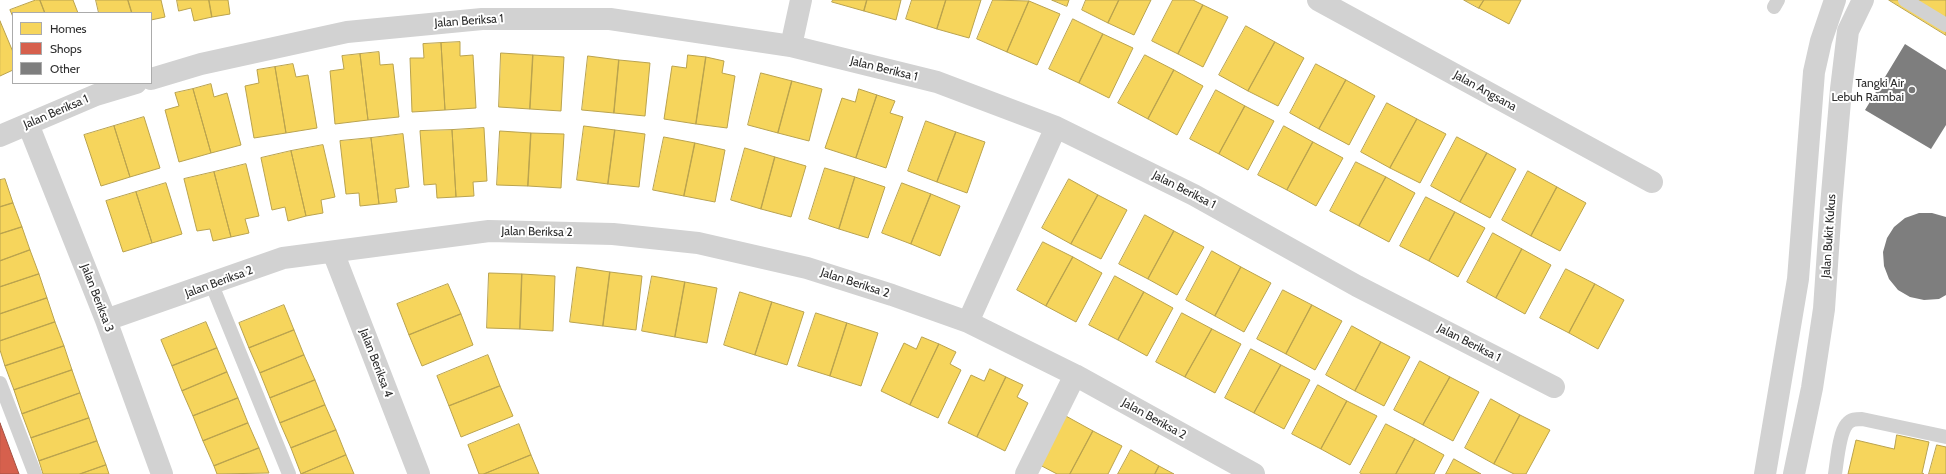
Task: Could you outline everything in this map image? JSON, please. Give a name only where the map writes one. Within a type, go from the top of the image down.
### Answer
[{"type":"street","points":[[792,46],[801,0]]},
{"type":"street","name":"Jalan Angsana","points":[[1318,0],[1652,182]]},
{"type":"street","points":[[1765,474],[1798,279],[1814,72],[1821,41],[1835,0]]},
{"type":"street","name":"Jalan Bukit Kukus","points":[[1794,474],[1812,388],[1824,309],[1841,89],[1848,31],[1863,0]]},
{"type":"street","name":"Jalan Beriksa 1","points":[[152,79],[201,64],[347,32],[482,19],[610,19],[792,46],[937,82],[1056,127],[1194,195],[1357,286],[1554,387]]},
{"type":"street","name":"Jalan Beriksa 1","points":[[0,136],[96,95],[133,84]]},
{"type":"street","name":"Jalan Beriksa 3","points":[[28,124],[106,320],[162,474]]},
{"type":"street","points":[[968,322],[1056,127]]},
{"type":"street","name":"Jalan Beriksa 2","points":[[106,320],[212,285],[283,258],[489,231],[613,234],[698,243],[807,268],[892,295],[968,322],[1075,376],[1254,474]]},
{"type":"street","name":"Jalan Beriksa 4","points":[[334,252],[419,474]]},
{"type":"street","points":[[1026,474],[1075,376]]},
{"type":"lane","points":[[1905,0],[1946,25]]},
{"type":"lane","points":[[212,285],[289,474]]},
{"type":"lane","points":[[0,384],[35,474]]},
{"type":"lane","points":[[1834,474],[1843,431],[1847,424],[1854,419],[1862,419],[1946,437]]},
{"type":"building: Homes","points":[[36,0],[40,0],[45,12],[12,12],[12,15],[10,10]]},
{"type":"building: Homes","points":[[40,0],[73,0],[78,12],[45,12]]},
{"type":"building: Homes","points":[[96,0],[128,0],[132,12],[99,12]]},
{"type":"building: Homes","points":[[128,0],[161,0],[165,17],[152,20],[152,12],[132,12]]},
{"type":"building: Homes","points":[[177,0],[209,0],[212,17],[194,21],[191,8],[179,11]]},
{"type":"building: Homes","points":[[209,0],[228,0],[230,14],[212,17]]},
{"type":"building: Homes","points":[[833,0],[867,0],[864,11],[832,2]]},
{"type":"building: Homes","points":[[867,0],[901,0],[896,20],[864,11]]},
{"type":"building: Homes","points":[[912,0],[946,0],[937,29],[906,19]]},
{"type":"building: Homes","points":[[946,0],[981,0],[969,38],[937,29]]},
{"type":"building: Homes","points":[[993,0],[1029,1],[1007,52],[977,39]]},
{"type":"building: Homes","points":[[1052,0],[1069,0],[1067,6]]},
{"type":"building: Homes","points":[[1086,0],[1119,0],[1108,23],[1082,10]]},
{"type":"building: Homes","points":[[1119,0],[1151,0],[1134,35],[1108,23]]},
{"type":"building: Homes","points":[[1173,0],[1193,0],[1203,5],[1178,54],[1152,41]]},
{"type":"building: Homes","points":[[1464,0],[1484,0],[1479,8]]},
{"type":"building: Homes","points":[[1484,0],[1521,0],[1509,24],[1479,8]]},
{"type":"building: Homes","points":[[1889,0],[1946,0],[1946,35]]},
{"type":"building: Homes","points":[[1029,1],[1060,14],[1037,65],[1007,52]]},
{"type":"building: Homes","points":[[1203,5],[1228,17],[1203,67],[1178,54]]},
{"type":"building: Homes","points":[[1073,19],[1103,34],[1079,83],[1049,69]]},
{"type":"building: Homes","points":[[0,21],[12,50],[12,70],[0,76]]},
{"type":"building: Homes","points":[[1246,26],[1275,42],[1248,91],[1219,75]]},
{"type":"building: Homes","points":[[1103,34],[1133,48],[1109,98],[1079,83]]},
{"type":"building: Homes","points":[[460,42],[460,56],[473,55],[476,108],[445,110],[441,43]]},
{"type":"building: Homes","points":[[1275,42],[1304,58],[1278,106],[1248,91]]},
{"type":"building: Homes","points":[[441,43],[445,110],[412,112],[410,58],[424,58],[423,44]]},
{"type":"building: Homes","points":[[379,52],[380,65],[393,64],[399,117],[368,120],[360,54]]},
{"type":"building: Homes","points":[[501,53],[533,55],[530,109],[499,107]]},
{"type":"building: Homes","points":[[360,54],[368,120],[335,124],[330,71],[344,69],[342,56]]},
{"type":"building: Homes","points":[[533,55],[564,57],[561,111],[530,109]]},
{"type":"building: Homes","points":[[688,55],[706,57],[696,124],[664,119],[672,66],[686,68]]},
{"type":"building: Homes","points":[[1145,55],[1174,70],[1148,119],[1118,103]]},
{"type":"building: Homes","points":[[588,56],[619,60],[614,113],[582,110]]},
{"type":"building: Homes","points":[[706,57],[724,61],[722,73],[735,76],[727,128],[696,124]]},
{"type":"building: Homes","points":[[619,60],[650,63],[645,116],[614,113]]},
{"type":"building: Homes","points":[[293,64],[296,77],[308,75],[317,128],[286,133],[275,67]]},
{"type":"building: Homes","points":[[1316,64],[1346,80],[1319,129],[1290,113]]},
{"type":"building: Homes","points":[[275,67],[286,133],[254,138],[245,86],[259,83],[257,70]]},
{"type":"building: Homes","points":[[1174,70],[1203,86],[1177,135],[1148,119]]},
{"type":"building: Homes","points":[[761,73],[792,81],[778,133],[748,125]]},
{"type":"building: Homes","points":[[1346,80],[1375,96],[1349,145],[1319,129]]},
{"type":"building: Homes","points":[[792,81],[822,89],[809,141],[778,133]]},
{"type":"building: Homes","points":[[211,84],[214,97],[227,93],[241,145],[211,153],[193,89]]},
{"type":"building: Homes","points":[[193,89],[211,153],[179,162],[165,110],[179,106],[175,93]]},
{"type":"building: Homes","points":[[859,89],[877,95],[856,158],[825,148],[842,98],[855,102]]},
{"type":"building: Homes","points":[[1216,90],[1245,106],[1219,154],[1190,139]]},
{"type":"building: Homes","points":[[877,95],[895,101],[890,113],[903,117],[886,168],[856,158]]},
{"type":"building: Homes","points":[[1387,103],[1417,119],[1390,168],[1361,152]]},
{"type":"building: Homes","points":[[1245,106],[1274,121],[1248,170],[1219,154]]},
{"type":"building: Homes","points":[[144,117],[160,168],[130,177],[114,126]]},
{"type":"building: Homes","points":[[1417,119],[1446,134],[1420,183],[1390,168]]},
{"type":"building: Homes","points":[[926,121],[956,132],[937,182],[908,171]]},
{"type":"building: Homes","points":[[114,126],[130,177],[101,186],[84,135]]},
{"type":"building: Homes","points":[[584,126],[615,130],[608,184],[577,180]]},
{"type":"building: Homes","points":[[1284,126],[1313,142],[1287,190],[1258,175]]},
{"type":"building: Homes","points":[[484,128],[487,181],[473,182],[474,196],[456,197],[452,130]]},
{"type":"building: Homes","points":[[452,130],[456,197],[437,198],[436,184],[424,185],[420,131]]},
{"type":"building: Homes","points":[[615,130],[645,134],[639,187],[608,184]]},
{"type":"building: Homes","points":[[500,131],[531,133],[528,186],[497,185]]},
{"type":"building: Homes","points":[[956,132],[985,142],[967,193],[937,182]]},
{"type":"building: Homes","points":[[531,133],[564,134],[561,188],[528,186]]},
{"type":"building: Homes","points":[[403,134],[409,187],[395,189],[397,202],[379,204],[371,138]]},
{"type":"building: Homes","points":[[664,137],[695,143],[684,196],[653,190]]},
{"type":"building: Homes","points":[[1457,137],[1487,153],[1460,202],[1431,186]]},
{"type":"building: Homes","points":[[371,138],[379,204],[360,206],[359,193],[346,194],[340,141]]},
{"type":"building: Homes","points":[[1313,142],[1343,158],[1316,206],[1287,190]]},
{"type":"building: Homes","points":[[695,143],[725,150],[715,202],[684,196]]},
{"type":"building: Homes","points":[[323,145],[335,197],[321,200],[323,213],[306,216],[291,151]]},
{"type":"building: Homes","points":[[745,148],[775,157],[761,209],[731,200]]},
{"type":"building: Homes","points":[[291,151],[306,216],[288,221],[285,207],[272,210],[261,158]]},
{"type":"building: Homes","points":[[1487,153],[1516,169],[1490,218],[1460,202]]},
{"type":"building: Homes","points":[[775,157],[806,166],[791,217],[761,209]]},
{"type":"building: Homes","points":[[1356,162],[1386,177],[1359,226],[1330,211]]},
{"type":"building: Homes","points":[[246,164],[259,216],[245,219],[249,233],[231,237],[214,172]]},
{"type":"building: Homes","points":[[825,168],[855,177],[839,229],[809,219]]},
{"type":"building: Homes","points":[[1528,171],[1557,187],[1531,236],[1502,220]]},
{"type":"building: Homes","points":[[214,172],[231,237],[213,241],[210,229],[197,231],[184,179]]},
{"type":"building: Homes","points":[[855,177],[885,187],[868,238],[839,229]]},
{"type":"building: Homes","points":[[1386,177],[1415,193],[1389,242],[1359,226]]},
{"type":"building: Homes","points":[[5,179],[13,203],[0,207],[0,180]]},
{"type":"building: Homes","points":[[1069,179],[1098,195],[1071,244],[1042,228]]},
{"type":"building: Homes","points":[[166,183],[182,234],[152,243],[136,192]]},
{"type":"building: Homes","points":[[902,183],[931,194],[911,244],[882,233]]},
{"type":"building: Homes","points":[[1557,187],[1586,203],[1560,251],[1531,236]]},
{"type":"building: Homes","points":[[136,192],[152,243],[123,252],[106,201]]},
{"type":"building: Homes","points":[[931,194],[960,206],[940,256],[911,244]]},
{"type":"building: Homes","points":[[1098,195],[1127,210],[1101,259],[1071,244]]},
{"type":"building: Homes","points":[[1426,197],[1455,212],[1429,261],[1400,246]]},
{"type":"building: Homes","points":[[13,203],[22,227],[0,234],[0,207]]},
{"type":"building: Homes","points":[[1455,212],[1485,228],[1458,277],[1429,261]]},
{"type":"building: Homes","points":[[1145,215],[1174,231],[1148,279],[1119,264]]},
{"type":"building: Homes","points":[[22,227],[30,250],[0,261],[0,234]]},
{"type":"building: Homes","points":[[1174,231],[1204,247],[1177,295],[1148,279]]},
{"type":"building: Homes","points":[[1493,233],[1522,249],[1496,298],[1467,282]]},
{"type":"building: Homes","points":[[1043,242],[1073,257],[1046,306],[1017,290]]},
{"type":"building: Homes","points":[[1522,249],[1551,265],[1525,314],[1496,298]]},
{"type":"building: Homes","points":[[30,250],[39,274],[0,287],[0,261]]},
{"type":"building: Homes","points":[[1212,251],[1241,267],[1215,316],[1186,300]]},
{"type":"building: Homes","points":[[1073,257],[1102,273],[1076,322],[1046,306]]},
{"type":"building: Homes","points":[[577,267],[610,272],[603,326],[570,322]]},
{"type":"building: Homes","points":[[1241,267],[1271,283],[1244,332],[1215,316]]},
{"type":"building: Homes","points":[[1566,269],[1595,284],[1569,333],[1540,318]]},
{"type":"building: Homes","points":[[610,272],[642,276],[636,330],[603,326]]},
{"type":"building: Homes","points":[[489,273],[522,274],[520,329],[487,328]]},
{"type":"building: Homes","points":[[39,274],[47,298],[0,314],[0,287]]},
{"type":"building: Homes","points":[[522,274],[555,276],[553,331],[520,329]]},
{"type":"building: Homes","points":[[652,276],[685,282],[675,337],[642,331]]},
{"type":"building: Homes","points":[[1115,276],[1144,292],[1118,340],[1089,325]]},
{"type":"building: Homes","points":[[685,282],[717,288],[707,343],[675,337]]},
{"type":"building: Homes","points":[[448,284],[461,314],[409,335],[397,304]]},
{"type":"building: Homes","points":[[1595,284],[1624,300],[1598,349],[1569,333]]},
{"type":"building: Homes","points":[[1283,290],[1312,305],[1286,354],[1257,339]]},
{"type":"building: Homes","points":[[740,292],[772,302],[755,355],[724,345]]},
{"type":"building: Homes","points":[[1144,292],[1173,308],[1147,356],[1118,340]]},
{"type":"building: Homes","points":[[47,298],[55,322],[0,341],[0,314]]},
{"type":"building: Homes","points":[[772,302],[804,312],[787,365],[755,355]]},
{"type":"building: Homes","points":[[284,305],[294,330],[249,348],[239,323]]},
{"type":"building: Homes","points":[[1312,305],[1342,321],[1315,370],[1286,354]]},
{"type":"building: Homes","points":[[816,313],[847,323],[830,376],[798,366]]},
{"type":"building: Homes","points":[[1182,313],[1212,329],[1185,377],[1156,362]]},
{"type":"building: Homes","points":[[461,314],[473,345],[422,366],[409,335]]},
{"type":"building: Homes","points":[[55,322],[64,346],[5,366],[0,350],[0,341]]},
{"type":"building: Homes","points":[[206,322],[217,348],[172,366],[161,340]]},
{"type":"building: Homes","points":[[847,323],[878,333],[861,386],[830,376]]},
{"type":"building: Homes","points":[[1352,326],[1381,342],[1355,391],[1326,375]]},
{"type":"building: Homes","points":[[1212,329],[1241,344],[1215,393],[1185,377]]},
{"type":"building: Homes","points":[[294,330],[304,355],[260,373],[249,348]]},
{"type":"building: Homes","points":[[922,337],[939,344],[910,405],[881,391],[904,343],[916,349]]},
{"type":"building: Homes","points":[[1381,342],[1410,357],[1384,406],[1355,391]]},
{"type":"building: Homes","points":[[939,344],[956,352],[950,364],[961,370],[938,418],[910,405]]},
{"type":"building: Homes","points":[[64,346],[72,370],[14,390],[5,366]]},
{"type":"building: Homes","points":[[217,348],[227,372],[182,391],[172,366]]},
{"type":"building: Homes","points":[[1251,349],[1281,365],[1254,413],[1225,398]]},
{"type":"building: Homes","points":[[304,355],[315,380],[270,398],[260,373]]},
{"type":"building: Homes","points":[[488,355],[500,386],[449,406],[437,376]]},
{"type":"building: Homes","points":[[1420,361],[1450,377],[1423,425],[1394,410]]},
{"type":"building: Homes","points":[[1281,365],[1310,380],[1284,429],[1254,413]]},
{"type":"building: Homes","points":[[990,369],[1006,377],[977,437],[948,423],[971,375],[984,381]]},
{"type":"building: Homes","points":[[72,370],[80,393],[22,414],[14,390]]},
{"type":"building: Homes","points":[[227,372],[238,398],[193,416],[182,391]]},
{"type":"building: Homes","points":[[1006,377],[1023,385],[1017,397],[1028,403],[1005,451],[977,437]]},
{"type":"building: Homes","points":[[1450,377],[1479,392],[1453,441],[1423,425]]},
{"type":"building: Homes","points":[[315,380],[325,405],[280,423],[270,398]]},
{"type":"building: Homes","points":[[1318,385],[1347,401],[1321,449],[1292,434]]},
{"type":"building: Homes","points":[[500,386],[513,416],[461,437],[449,406]]},
{"type":"building: Homes","points":[[80,393],[89,418],[31,438],[22,414]]},
{"type":"building: Homes","points":[[238,398],[248,423],[203,441],[193,416]]},
{"type":"building: Homes","points":[[1491,399],[1520,415],[1494,464],[1465,448]]},
{"type":"building: Homes","points":[[1347,401],[1377,416],[1350,465],[1321,449]]},
{"type":"building: Homes","points":[[325,405],[336,430],[291,448],[280,423]]},
{"type":"building: Homes","points":[[1064,415],[1093,431],[1070,474],[1057,474],[1038,464]]},
{"type":"building: Homes","points":[[1520,415],[1550,430],[1526,474],[1514,474],[1494,464]]},
{"type":"building: Homes","points":[[89,418],[97,441],[39,461],[31,438]]},
{"type":"building: Homes","points":[[248,423],[259,448],[214,466],[203,441]]},
{"type":"building: Homes","points":[[519,424],[531,455],[484,474],[479,474],[468,445]]},
{"type":"building: Homes","points":[[1386,424],[1415,439],[1396,474],[1360,473]]},
{"type":"building: Homes","points":[[336,430],[346,455],[301,474],[291,448]]},
{"type":"building: Homes","points":[[1093,431],[1122,446],[1108,474],[1070,474]]},
{"type":"building: Homes","points":[[1897,435],[1929,442],[1922,473],[1924,474],[1848,474],[1856,440],[1894,449]]},
{"type":"building: Homes","points":[[1415,439],[1444,455],[1434,474],[1396,474]]},
{"type":"building: Homes","points":[[97,441],[106,465],[80,474],[43,474],[39,461]]},
{"type":"building: Homes","points":[[1937,445],[1946,447],[1946,474],[1929,474]]},
{"type":"building: Homes","points":[[259,448],[269,473],[217,474],[214,466]]},
{"type":"building: Homes","points":[[1131,450],[1159,466],[1155,474],[1118,474]]},
{"type":"building: Homes","points":[[346,455],[354,474],[301,474]]},
{"type":"building: Homes","points":[[531,455],[539,474],[484,474]]},
{"type":"building: Homes","points":[[1454,459],[1481,474],[1446,474]]},
{"type":"building: Homes","points":[[106,465],[109,474],[80,474]]},
{"type":"building: Homes","points":[[1159,466],[1174,474],[1155,474]]},
{"type":"building: Shops","points":[[0,423],[19,474],[0,474]]},
{"type":"building: Other","name":"Tangki Air Lebuh Rambai","points":[[1905,44],[1946,70],[1946,125],[1931,149],[1865,110]]},
{"type":"building: Other","points":[[1919,213],[1932,213],[1946,217],[1946,295],[1939,299],[1924,300],[1910,297],[1898,290],[1889,279],[1884,266],[1883,252],[1887,238],[1894,227],[1905,218]]},
{"type":"place","name":"Tangki Air Lebuh Rambai","points":[[1912,90]]}]
